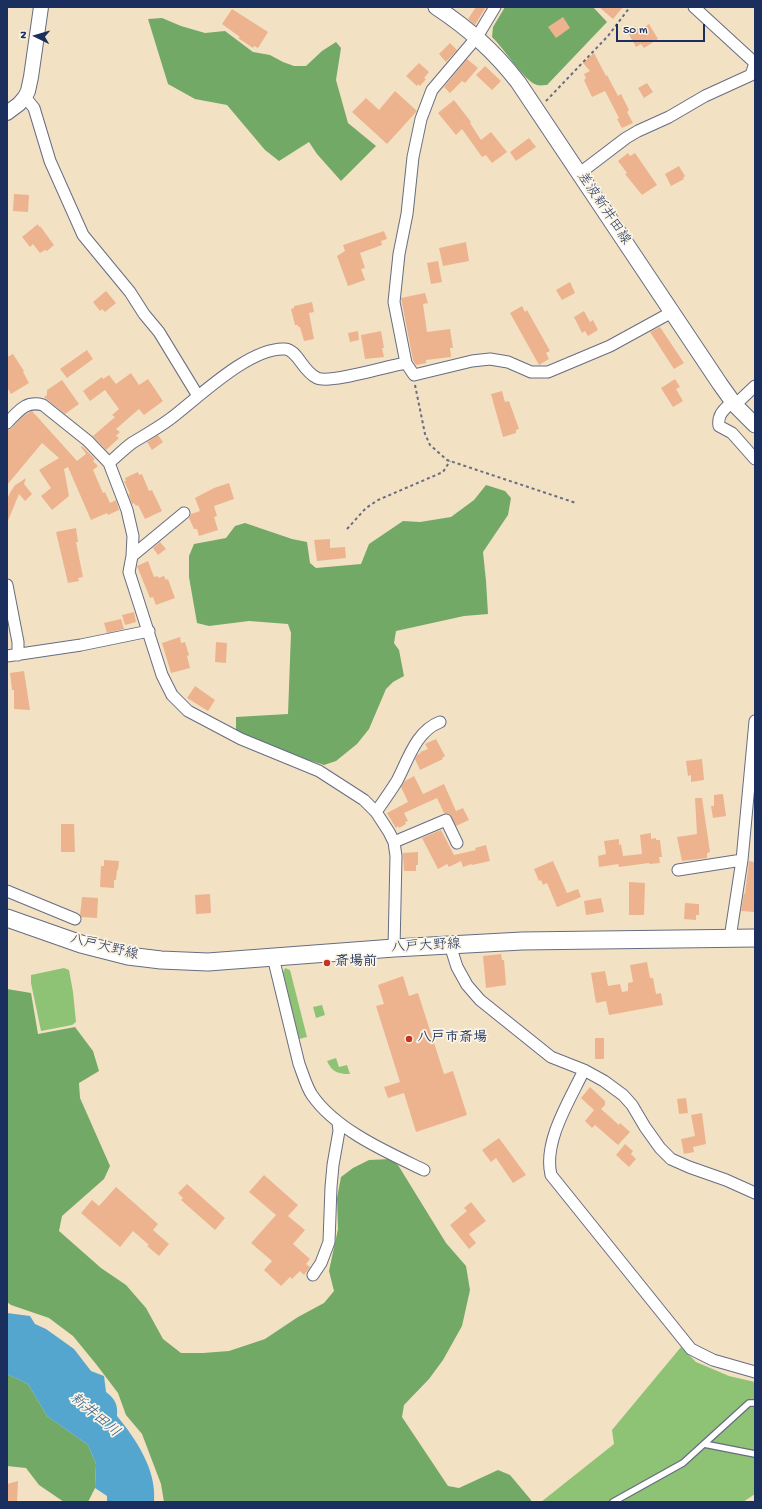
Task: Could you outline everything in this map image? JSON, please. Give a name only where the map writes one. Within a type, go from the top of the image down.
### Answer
[{"type":"main road","name":"差波新井田線","points":[[436,7],[477,37],[504,63],[580,173],[692,343],[734,403],[755,425]]},
{"type":"main road","name":"八戸大野線","points":[[7,918],[81,944],[128,956],[162,960],[208,962],[450,945],[580,940],[755,938]]},
{"type":"street","points":[[7,113],[25,97],[31,77],[41,7]]},
{"type":"street","points":[[496,7],[477,37],[432,90],[421,119],[413,157],[407,214],[399,254],[394,293],[394,302],[406,363],[414,375],[490,359],[508,362],[531,372],[548,372],[610,346],[672,312]]},
{"type":"street","points":[[580,173],[626,138],[638,131],[669,117],[705,96],[751,75],[755,64],[694,7]]},
{"type":"street","points":[[25,97],[34,108],[50,161],[82,235],[130,292],[144,314],[159,332],[198,396]]},
{"type":"street","points":[[109,463],[131,444],[170,419],[236,367],[265,352],[276,349],[287,349],[294,352],[305,369],[319,379],[332,380],[406,363]]},
{"type":"street","points":[[754,388],[719,415],[718,420],[719,426],[732,433],[755,459]]},
{"type":"street","points":[[7,423],[24,407],[34,403],[43,405],[88,441],[109,463],[118,483],[129,517],[133,536],[132,556],[129,572],[162,675],[172,695],[188,711],[241,739],[319,771],[364,800],[376,812],[394,842],[396,864],[394,948]]},
{"type":"street","points":[[132,556],[184,513]]},
{"type":"street","points":[[7,585],[18,642],[12,655]]},
{"type":"street","points":[[12,655],[81,645],[149,631]]},
{"type":"street","points":[[730,938],[742,860],[755,720]]},
{"type":"street","points":[[376,812],[396,782],[419,739],[432,725],[440,722]]},
{"type":"street","points":[[394,842],[446,820],[457,843]]},
{"type":"street","points":[[678,870],[742,860]]},
{"type":"street","points":[[7,891],[75,919]]},
{"type":"street","points":[[450,945],[457,967],[467,985],[480,1000],[551,1057],[584,1070],[604,1081],[624,1095],[660,1148],[672,1159],[755,1193]]},
{"type":"street","points":[[273,957],[299,1064],[305,1081],[313,1096],[338,1122],[382,1149],[424,1170]]},
{"type":"street","points":[[584,1070],[552,1142],[549,1167],[551,1175],[691,1349],[698,1354],[713,1360],[755,1372]]},
{"type":"street","points":[[312,1275],[321,1263],[329,1242],[332,1173],[338,1136],[338,1122]]},
{"type":"lane","points":[[613,1502],[683,1463],[748,1403],[755,1403]]},
{"type":"lane","points":[[704,1444],[755,1454]]},
{"type":"path","points":[[537,110],[608,36],[630,7]]},
{"type":"path","points":[[414,375],[427,440],[438,453],[450,461],[576,503]]},
{"type":"path","points":[[347,529],[366,508],[378,500],[443,472],[450,461]]},
{"type":"green space","points":[[505,7],[593,7],[607,22],[547,85],[538,85],[526,78],[492,37],[493,27]]},
{"type":"green space","points":[[162,18],[181,26],[205,33],[225,31],[253,52],[270,55],[294,66],[306,66],[322,51],[336,42],[341,48],[336,80],[348,123],[376,146],[341,181],[317,154],[309,142],[279,161],[265,150],[227,105],[195,99],[168,84],[148,19]]},
{"type":"green space","points":[[486,485],[505,491],[511,498],[508,515],[483,552],[488,614],[464,616],[396,631],[394,643],[399,650],[404,676],[393,682],[386,689],[369,729],[357,744],[336,761],[324,765],[293,755],[236,730],[236,717],[288,714],[291,633],[288,624],[249,621],[209,626],[197,623],[189,577],[189,556],[194,544],[226,538],[235,526],[245,523],[292,539],[307,542],[310,563],[316,568],[361,564],[369,544],[403,521],[420,522],[451,517],[474,500]]},
{"type":"green space","points":[[64,968],[69,970],[76,1022],[72,1025],[41,1031],[31,983],[31,975]]},
{"type":"green space","points":[[285,968],[290,970],[307,1037],[299,1039],[283,972]]},
{"type":"green space","points":[[7,989],[31,993],[38,1034],[75,1027],[93,1051],[99,1071],[79,1083],[80,1098],[110,1166],[104,1179],[62,1216],[59,1231],[101,1268],[126,1285],[146,1308],[163,1339],[181,1353],[229,1351],[265,1339],[298,1317],[324,1303],[334,1291],[329,1271],[338,1229],[337,1198],[341,1177],[353,1168],[369,1160],[390,1159],[398,1165],[446,1243],[466,1266],[470,1290],[462,1326],[443,1360],[429,1379],[404,1405],[402,1417],[448,1486],[459,1488],[498,1470],[510,1475],[531,1500],[531,1502],[164,1502],[161,1484],[142,1434],[126,1415],[118,1393],[96,1364],[73,1336],[49,1318],[11,1305],[7,1302]]},
{"type":"green space","points":[[322,1005],[325,1015],[316,1018],[313,1007]]},
{"type":"green space","points":[[336,1058],[339,1067],[347,1065],[350,1074],[342,1074],[331,1068],[327,1061]]},
{"type":"green space","points":[[681,1347],[696,1362],[729,1376],[755,1382],[755,1494],[743,1502],[541,1502],[614,1444],[612,1430]]},
{"type":"green space","points":[[7,1374],[28,1384],[47,1416],[88,1445],[96,1464],[95,1488],[88,1502],[64,1502],[39,1485],[26,1468],[7,1466]]},
{"type":"water","name":"新井田川","points":[[7,1313],[30,1316],[35,1324],[46,1329],[74,1349],[91,1371],[104,1376],[106,1392],[115,1402],[117,1416],[138,1445],[149,1467],[154,1490],[154,1502],[107,1502],[107,1496],[95,1488],[96,1464],[88,1445],[47,1416],[28,1384],[7,1374]]},
{"type":"building","points":[[476,7],[486,7],[475,25],[468,19]]},
{"type":"building","points":[[599,7],[623,7],[613,19]]},
{"type":"building","points":[[232,9],[268,32],[258,48],[254,46],[253,48],[238,38],[240,37],[222,24]]},
{"type":"building","points":[[563,17],[570,28],[556,38],[548,27]]},
{"type":"building","points":[[649,24],[658,39],[644,48],[641,44],[636,47],[627,31],[635,26],[637,29],[642,26],[643,28]]},
{"type":"building","points":[[450,43],[457,50],[446,62],[439,54]]},
{"type":"building","points":[[594,53],[618,96],[621,94],[629,110],[627,112],[633,123],[622,128],[617,119],[619,118],[605,91],[592,97],[584,80],[586,78],[584,74],[590,71],[583,63]]},
{"type":"building","points":[[467,59],[478,68],[465,83],[462,81],[450,93],[444,87]]},
{"type":"building","points":[[419,63],[429,72],[424,78],[426,79],[420,86],[418,84],[417,86],[406,76]]},
{"type":"building","points":[[485,66],[501,81],[492,90],[476,75]]},
{"type":"building","points":[[647,83],[653,92],[644,98],[638,88]]},
{"type":"building","points":[[395,91],[417,111],[387,144],[352,112],[366,98],[379,110]]},
{"type":"building","points":[[454,100],[471,122],[470,123],[481,140],[491,132],[507,152],[492,163],[486,155],[482,157],[462,129],[456,135],[438,113]]},
{"type":"building","points":[[529,138],[536,147],[516,161],[510,152]]},
{"type":"building","points":[[628,153],[630,156],[635,153],[657,185],[642,195],[625,174],[627,173],[618,161]]},
{"type":"building","points":[[679,166],[685,176],[683,178],[684,179],[671,186],[665,174]]},
{"type":"building","points":[[14,194],[29,195],[28,212],[13,211]]},
{"type":"building","points":[[38,224],[54,245],[47,251],[45,250],[40,253],[33,244],[30,247],[22,237]]},
{"type":"building","points":[[384,231],[387,239],[381,241],[382,245],[360,253],[365,268],[361,269],[365,280],[348,286],[337,256],[345,251],[343,245]]},
{"type":"building","points":[[466,242],[469,261],[443,266],[439,248]]},
{"type":"building","points":[[438,261],[442,282],[431,284],[427,263]]},
{"type":"building","points":[[570,282],[575,293],[562,300],[556,290]]},
{"type":"building","points":[[106,291],[116,303],[105,312],[102,309],[100,311],[93,302]]},
{"type":"building","points":[[425,293],[428,303],[423,304],[427,332],[450,329],[453,348],[450,348],[451,357],[426,360],[426,363],[416,365],[413,360],[401,298]]},
{"type":"building","points":[[312,302],[314,312],[309,313],[314,339],[304,341],[300,327],[295,325],[291,309],[294,308],[294,306]]},
{"type":"building","points":[[522,306],[525,312],[527,310],[550,351],[546,353],[549,359],[539,365],[510,313]]},
{"type":"building","points":[[584,311],[590,322],[593,320],[598,330],[588,336],[585,331],[582,333],[574,317]]},
{"type":"building","points":[[660,327],[684,363],[674,369],[650,332]]},
{"type":"building","points":[[358,331],[359,340],[350,342],[348,333]]},
{"type":"building","points":[[381,331],[384,357],[365,359],[361,335]]},
{"type":"building","points":[[87,350],[93,359],[67,378],[60,369]]},
{"type":"building","points":[[13,354],[24,371],[23,372],[29,383],[11,394],[7,387],[7,357]]},
{"type":"building","points":[[131,373],[139,385],[148,379],[163,401],[144,415],[139,409],[116,429],[120,432],[116,436],[119,438],[106,450],[93,436],[115,417],[112,415],[119,409],[105,390],[90,401],[83,391],[102,377],[103,379],[109,375],[116,384]]},
{"type":"building","points":[[675,379],[680,387],[676,389],[683,401],[673,407],[661,388]]},
{"type":"building","points":[[62,380],[79,404],[65,414],[44,397],[47,395],[47,390]]},
{"type":"building","points":[[502,391],[505,402],[509,401],[519,429],[516,430],[516,433],[503,437],[491,394]]},
{"type":"building","points":[[32,411],[77,461],[86,454],[81,447],[82,446],[95,459],[93,461],[98,466],[93,470],[103,493],[105,492],[110,503],[116,500],[119,510],[108,515],[107,513],[91,520],[68,467],[64,469],[69,496],[52,510],[41,496],[51,488],[39,470],[59,458],[42,443],[7,485],[7,430],[12,428],[23,416]]},
{"type":"building","points":[[158,435],[163,442],[152,450],[147,442]]},
{"type":"building","points":[[138,472],[139,475],[142,474],[149,491],[152,490],[162,511],[145,519],[138,505],[136,506],[134,503],[132,504],[128,494],[130,494],[124,481],[126,481],[125,478]]},
{"type":"building","points":[[26,478],[24,484],[32,494],[25,501],[19,494],[7,523],[7,499],[14,486]]},
{"type":"building","points":[[229,483],[234,499],[214,506],[217,516],[214,517],[218,530],[199,536],[197,529],[194,529],[189,518],[191,514],[200,511],[195,498],[214,488]]},
{"type":"building","points":[[76,528],[78,542],[76,542],[83,577],[78,578],[79,581],[68,583],[56,532]]},
{"type":"building","points":[[330,539],[330,548],[345,547],[346,558],[317,561],[314,540]]},
{"type":"building","points":[[160,542],[166,549],[158,555],[153,548]]},
{"type":"building","points":[[148,561],[154,577],[158,576],[158,578],[164,576],[166,580],[168,579],[175,598],[156,605],[153,597],[150,598],[137,566]]},
{"type":"building","points":[[134,612],[136,622],[125,625],[122,615]]},
{"type":"building","points":[[121,619],[124,629],[107,633],[104,623]]},
{"type":"building","points":[[180,637],[181,643],[185,642],[189,655],[187,656],[190,668],[171,673],[162,643]]},
{"type":"building","points":[[216,642],[227,643],[226,663],[215,662]]},
{"type":"building","points":[[24,671],[30,710],[14,709],[14,690],[12,690],[10,673]]},
{"type":"building","points":[[195,686],[215,700],[208,711],[187,698]]},
{"type":"building","points":[[436,739],[445,756],[442,758],[443,759],[420,770],[415,759],[417,755],[428,749],[425,744]]},
{"type":"building","points":[[702,759],[704,780],[691,782],[691,775],[688,776],[686,761]]},
{"type":"building","points":[[414,776],[423,794],[444,784],[456,811],[463,808],[469,820],[456,826],[450,815],[444,813],[437,798],[404,813],[408,821],[405,822],[406,824],[396,828],[387,813],[408,802],[401,787],[405,781]]},
{"type":"building","points":[[723,794],[726,816],[713,818],[711,806],[714,806],[714,795]]},
{"type":"building","points":[[695,798],[702,798],[710,852],[707,853],[707,858],[682,861],[677,837],[697,834]]},
{"type":"building","points":[[61,824],[74,824],[75,852],[61,852]]},
{"type":"building","points":[[441,830],[454,855],[476,850],[475,848],[486,845],[490,861],[463,867],[461,861],[449,867],[447,864],[438,869],[422,838]]},
{"type":"building","points":[[651,833],[651,839],[656,838],[656,840],[660,840],[662,857],[659,857],[660,863],[619,867],[618,864],[599,867],[598,856],[606,854],[604,841],[619,839],[619,845],[621,844],[623,856],[642,854],[640,835]]},
{"type":"building","points":[[418,852],[418,865],[416,865],[416,871],[404,871],[403,853]]},
{"type":"building","points":[[104,860],[119,861],[116,880],[114,880],[114,888],[100,887],[101,866],[104,866]]},
{"type":"building","points":[[553,861],[567,893],[578,889],[581,897],[557,907],[547,883],[543,885],[541,880],[539,881],[534,869]]},
{"type":"building","points":[[749,861],[755,862],[755,912],[741,911],[744,893],[745,894]]},
{"type":"building","points":[[629,882],[645,883],[644,915],[629,915]]},
{"type":"building","points":[[210,894],[211,913],[196,914],[195,895]]},
{"type":"building","points":[[82,897],[98,898],[97,918],[81,917]]},
{"type":"building","points":[[601,898],[604,912],[586,915],[584,901]]},
{"type":"building","points":[[685,903],[699,904],[699,915],[696,915],[696,920],[684,919]]},
{"type":"building","points":[[501,954],[502,960],[504,960],[506,985],[486,988],[483,956]]},
{"type":"building","points":[[647,962],[650,978],[653,978],[656,994],[661,993],[663,1005],[609,1015],[606,1001],[596,1003],[591,973],[605,971],[608,986],[620,984],[622,992],[628,991],[628,983],[633,982],[630,965]]},
{"type":"building","name":"八戸市斎場","points":[[403,976],[409,996],[418,993],[444,1074],[453,1071],[467,1115],[416,1132],[404,1093],[388,1098],[384,1087],[400,1082],[376,1006],[384,1004],[378,985]]},
{"type":"building","points":[[595,1038],[604,1038],[604,1059],[595,1059]]},
{"type":"building","points":[[590,1087],[605,1101],[605,1105],[601,1109],[619,1125],[620,1123],[630,1132],[618,1145],[595,1125],[592,1128],[585,1121],[594,1110],[581,1098]]},
{"type":"building","points":[[686,1098],[688,1113],[679,1114],[677,1099]]},
{"type":"building","points":[[702,1113],[706,1144],[693,1147],[694,1152],[684,1154],[681,1139],[695,1136],[691,1115]]},
{"type":"building","points":[[499,1138],[526,1175],[513,1183],[496,1158],[491,1162],[482,1150]]},
{"type":"building","points":[[625,1144],[633,1151],[631,1154],[636,1159],[629,1167],[616,1155]]},
{"type":"building","points":[[264,1175],[298,1205],[288,1216],[305,1230],[293,1244],[310,1259],[306,1264],[310,1267],[304,1275],[300,1271],[292,1279],[290,1277],[281,1286],[264,1270],[272,1261],[251,1243],[276,1215],[249,1192]]},
{"type":"building","points":[[187,1184],[225,1218],[215,1230],[181,1200],[183,1198],[178,1193]]},
{"type":"building","points":[[116,1187],[158,1224],[153,1230],[169,1244],[159,1256],[133,1231],[120,1247],[81,1213],[92,1200],[99,1206]]},
{"type":"building","points":[[471,1202],[486,1221],[469,1234],[476,1243],[469,1249],[450,1225],[467,1211],[464,1208]]},
{"type":"building","points":[[18,1481],[17,1502],[7,1502],[7,1484]]},
{"type":"place","name":"斎場前","points":[[327,963]]},
{"type":"place","name":"八戸市斎場","points":[[409,1039]]}]
